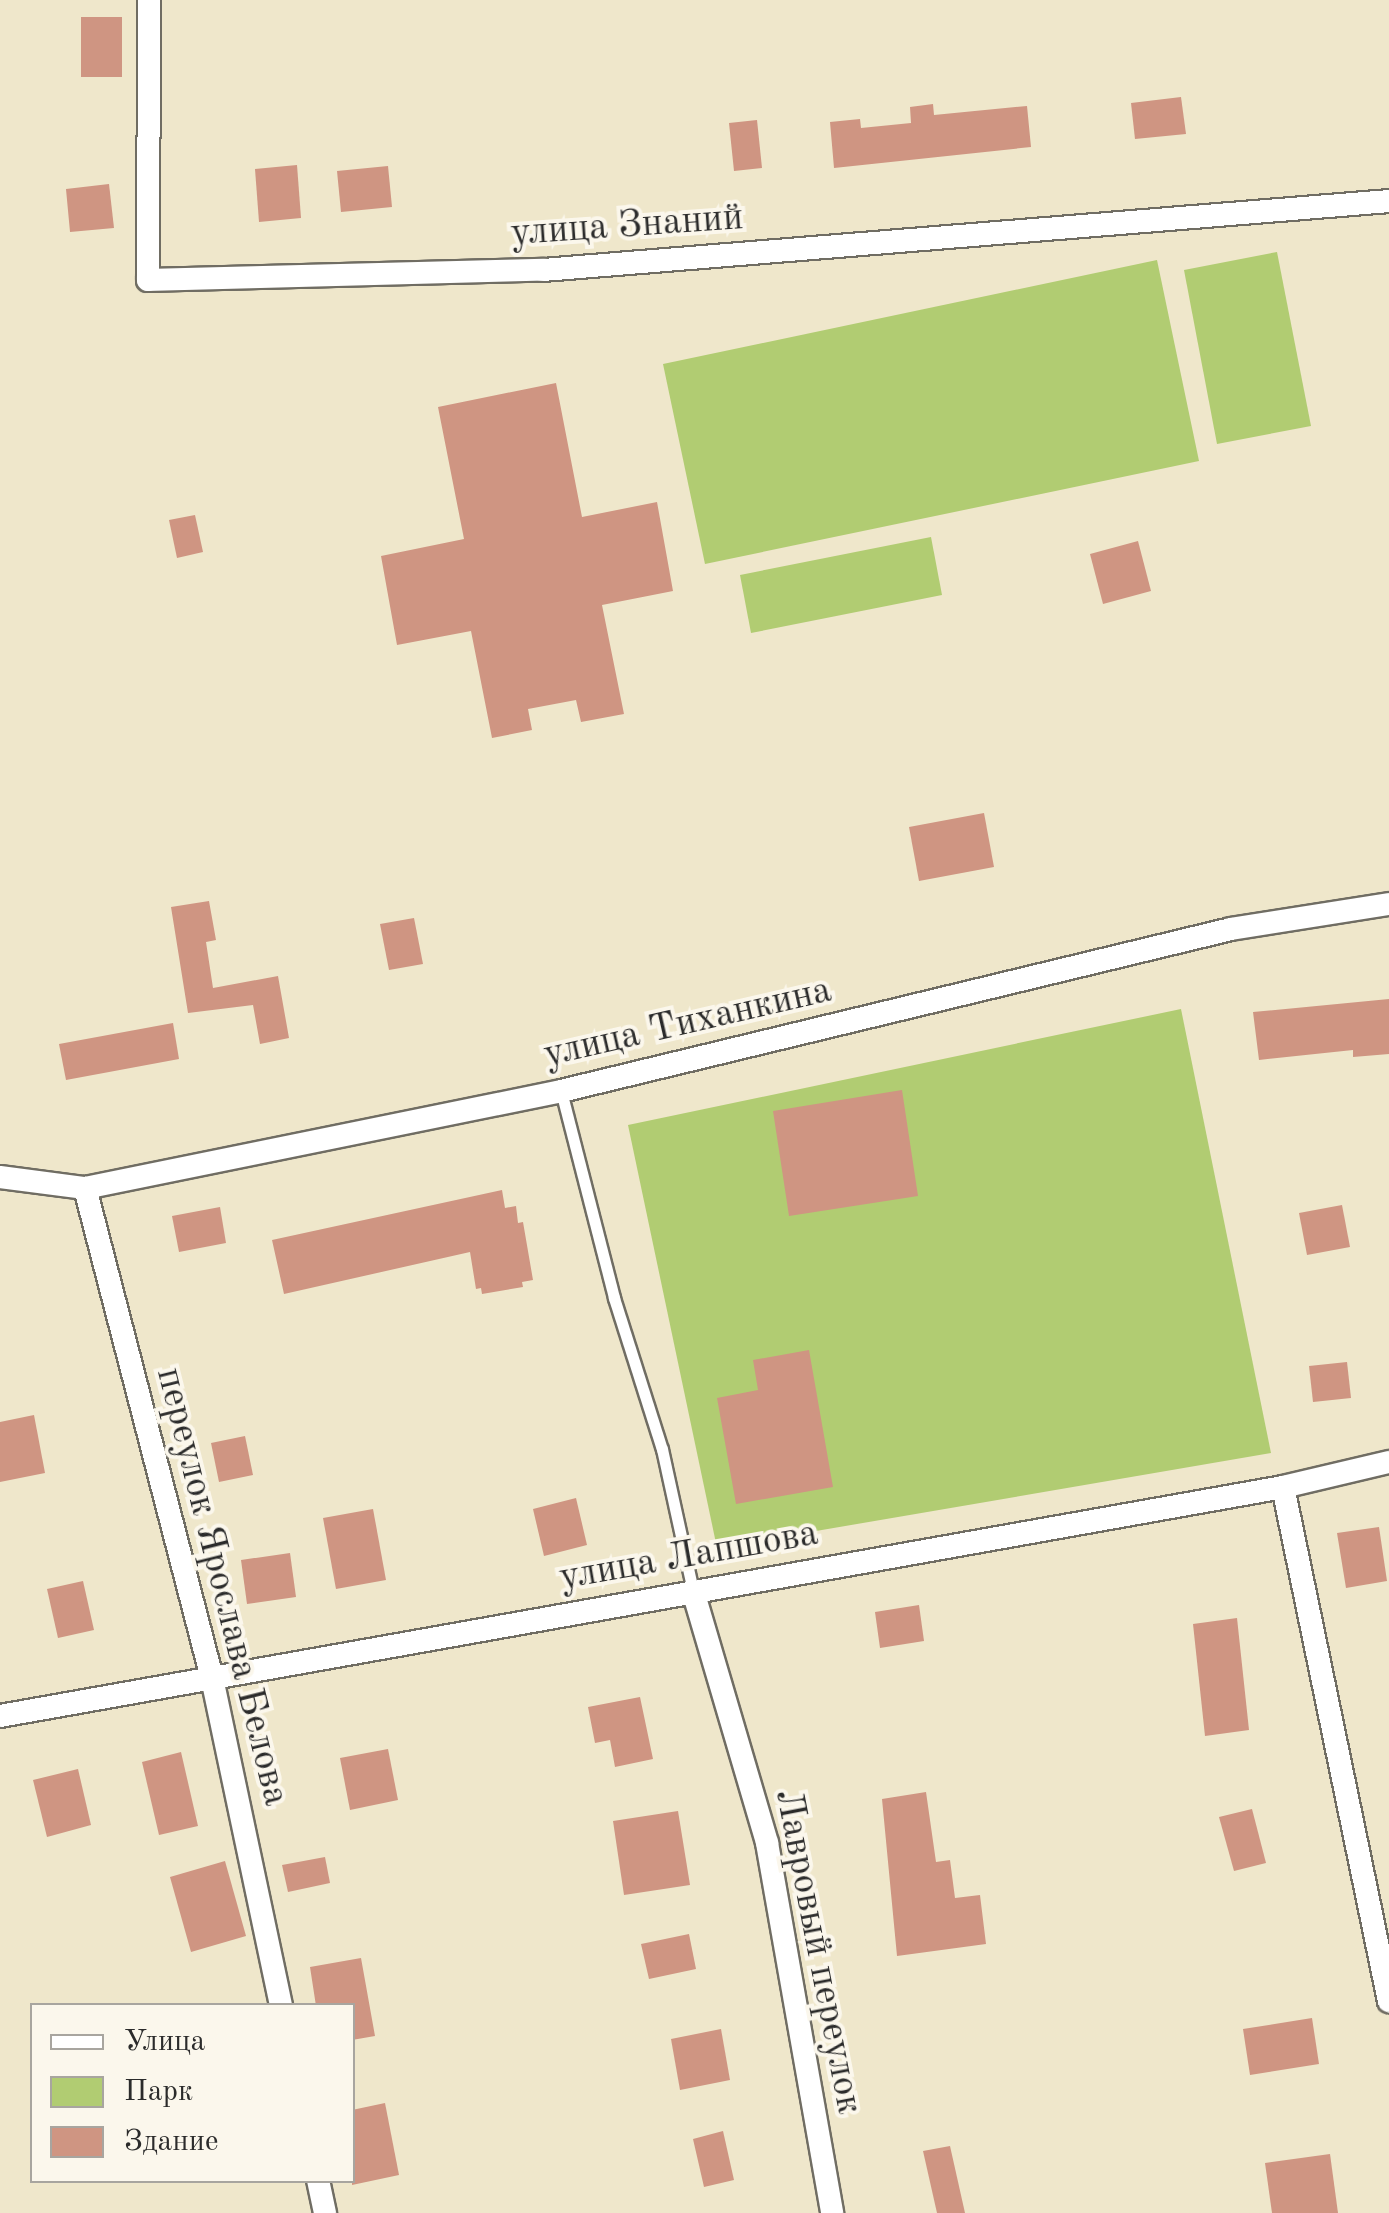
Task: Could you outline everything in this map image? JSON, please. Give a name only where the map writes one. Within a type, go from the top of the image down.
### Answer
[{"type":"street","name":"улица Знаний","points":[[150,0],[148,280],[543,270],[1389,201]]},
{"type":"street","name":"улица Тиханкина","points":[[0,1178],[85,1188],[561,1091],[1231,929],[1389,904]]},
{"type":"street","name":"переулок Ярослава Белова","points":[[85,1188],[212,1678],[280,2003]]},
{"type":"street","name":"улица Лапшова","points":[[0,1716],[1283,1487],[1389,1462]]},
{"type":"street","points":[[1283,1487],[1383,1945],[1389,2001]]},
{"type":"street","name":"Лавровый переулок","points":[[693,1591],[767,1843],[832,2213]]},
{"type":"street","points":[[319,2183],[325,2213]]},
{"type":"lane","points":[[561,1091],[614,1298],[662,1450],[693,1591]]},
{"type":"green space","points":[[1277,252],[1311,426],[1217,444],[1184,270]]},
{"type":"green space","points":[[1157,260],[1199,461],[705,564],[663,364]]},
{"type":"green space","points":[[931,537],[942,595],[751,633],[740,575]]},
{"type":"green space","points":[[1181,1009],[1271,1453],[717,1548],[628,1125]]},
{"type":"building","points":[[81,17],[122,17],[122,77],[81,77]]},
{"type":"building","points":[[1181,97],[1186,134],[1135,139],[1131,103]]},
{"type":"building","points":[[933,104],[934,115],[1027,106],[1031,147],[834,168],[830,122],[860,119],[861,128],[911,123],[910,107]]},
{"type":"building","points":[[757,120],[762,168],[734,171],[729,123]]},
{"type":"building","points":[[297,165],[301,218],[259,222],[255,169]]},
{"type":"building","points":[[388,166],[392,207],[341,212],[337,171]]},
{"type":"building","points":[[109,184],[114,228],[70,232],[66,189]]},
{"type":"building","points":[[556,383],[582,517],[657,502],[673,591],[602,605],[624,714],[581,722],[576,700],[528,709],[532,730],[492,738],[471,631],[397,645],[381,556],[464,539],[438,407]]},
{"type":"building","points":[[195,515],[203,552],[177,558],[169,520]]},
{"type":"building","points":[[1138,541],[1151,591],[1103,604],[1090,554]]},
{"type":"building","points":[[984,813],[994,867],[919,881],[909,827]]},
{"type":"building","points":[[209,901],[216,940],[206,942],[213,988],[278,976],[289,1038],[260,1044],[253,1005],[188,1013],[171,907]]},
{"type":"building","points":[[414,918],[423,964],[389,970],[380,924]]},
{"type":"building","points":[[1389,999],[1389,1054],[1353,1057],[1353,1050],[1259,1060],[1253,1012]]},
{"type":"building","points":[[173,1023],[179,1059],[66,1080],[59,1044]]},
{"type":"building","points":[[902,1090],[918,1196],[789,1216],[773,1111]]},
{"type":"building","points":[[502,1190],[505,1208],[516,1206],[518,1223],[523,1222],[533,1280],[522,1282],[523,1287],[482,1294],[481,1288],[476,1289],[470,1252],[284,1294],[272,1240]]},
{"type":"building","points":[[1342,1205],[1350,1247],[1307,1255],[1299,1213]]},
{"type":"building","points":[[220,1207],[226,1243],[179,1252],[172,1216]]},
{"type":"building","points":[[809,1350],[833,1487],[736,1504],[717,1398],[758,1390],[753,1360]]},
{"type":"building","points":[[1347,1362],[1351,1398],[1313,1402],[1309,1366]]},
{"type":"building","points":[[34,1415],[45,1473],[0,1482],[0,1422]]},
{"type":"building","points":[[245,1436],[253,1475],[219,1482],[211,1443]]},
{"type":"building","points":[[576,1498],[587,1545],[544,1556],[533,1509]]},
{"type":"building","points":[[373,1509],[386,1580],[336,1589],[323,1518]]},
{"type":"building","points":[[1379,1527],[1387,1581],[1346,1588],[1337,1533]]},
{"type":"building","points":[[290,1553],[296,1597],[247,1604],[241,1560]]},
{"type":"building","points":[[83,1581],[94,1630],[58,1638],[47,1589]]},
{"type":"building","points":[[919,1605],[924,1641],[880,1648],[875,1612]]},
{"type":"building","points":[[1237,1618],[1249,1730],[1205,1736],[1193,1624]]},
{"type":"building","points":[[640,1697],[653,1759],[615,1767],[610,1740],[595,1743],[588,1707]]},
{"type":"building","points":[[388,1749],[398,1800],[350,1810],[340,1758]]},
{"type":"building","points":[[181,1752],[198,1826],[159,1835],[142,1762]]},
{"type":"building","points":[[78,1769],[91,1825],[47,1837],[33,1780]]},
{"type":"building","points":[[926,1792],[936,1862],[950,1860],[955,1898],[980,1895],[986,1944],[897,1956],[882,1799]]},
{"type":"building","points":[[1252,1809],[1266,1863],[1234,1871],[1219,1817]]},
{"type":"building","points":[[678,1811],[690,1885],[624,1895],[613,1821]]},
{"type":"building","points":[[325,1857],[330,1883],[288,1892],[282,1865]]},
{"type":"building","points":[[225,1861],[246,1936],[191,1952],[170,1877]]},
{"type":"building","points":[[689,1934],[696,1969],[649,1979],[641,1944]]},
{"type":"building","points":[[361,1958],[375,2036],[355,2039],[355,2003],[316,2003],[310,1967]]},
{"type":"building","points":[[1312,2018],[1319,2064],[1250,2075],[1243,2029]]},
{"type":"building","points":[[721,2029],[730,2080],[680,2090],[671,2039]]},
{"type":"building","points":[[385,2103],[399,2175],[352,2185],[355,2109]]},
{"type":"building","points":[[723,2131],[734,2180],[704,2187],[693,2139]]},
{"type":"building","points":[[950,2146],[965,2213],[937,2213],[923,2151]]},
{"type":"building","points":[[1330,2154],[1338,2213],[1272,2213],[1265,2163]]}]
